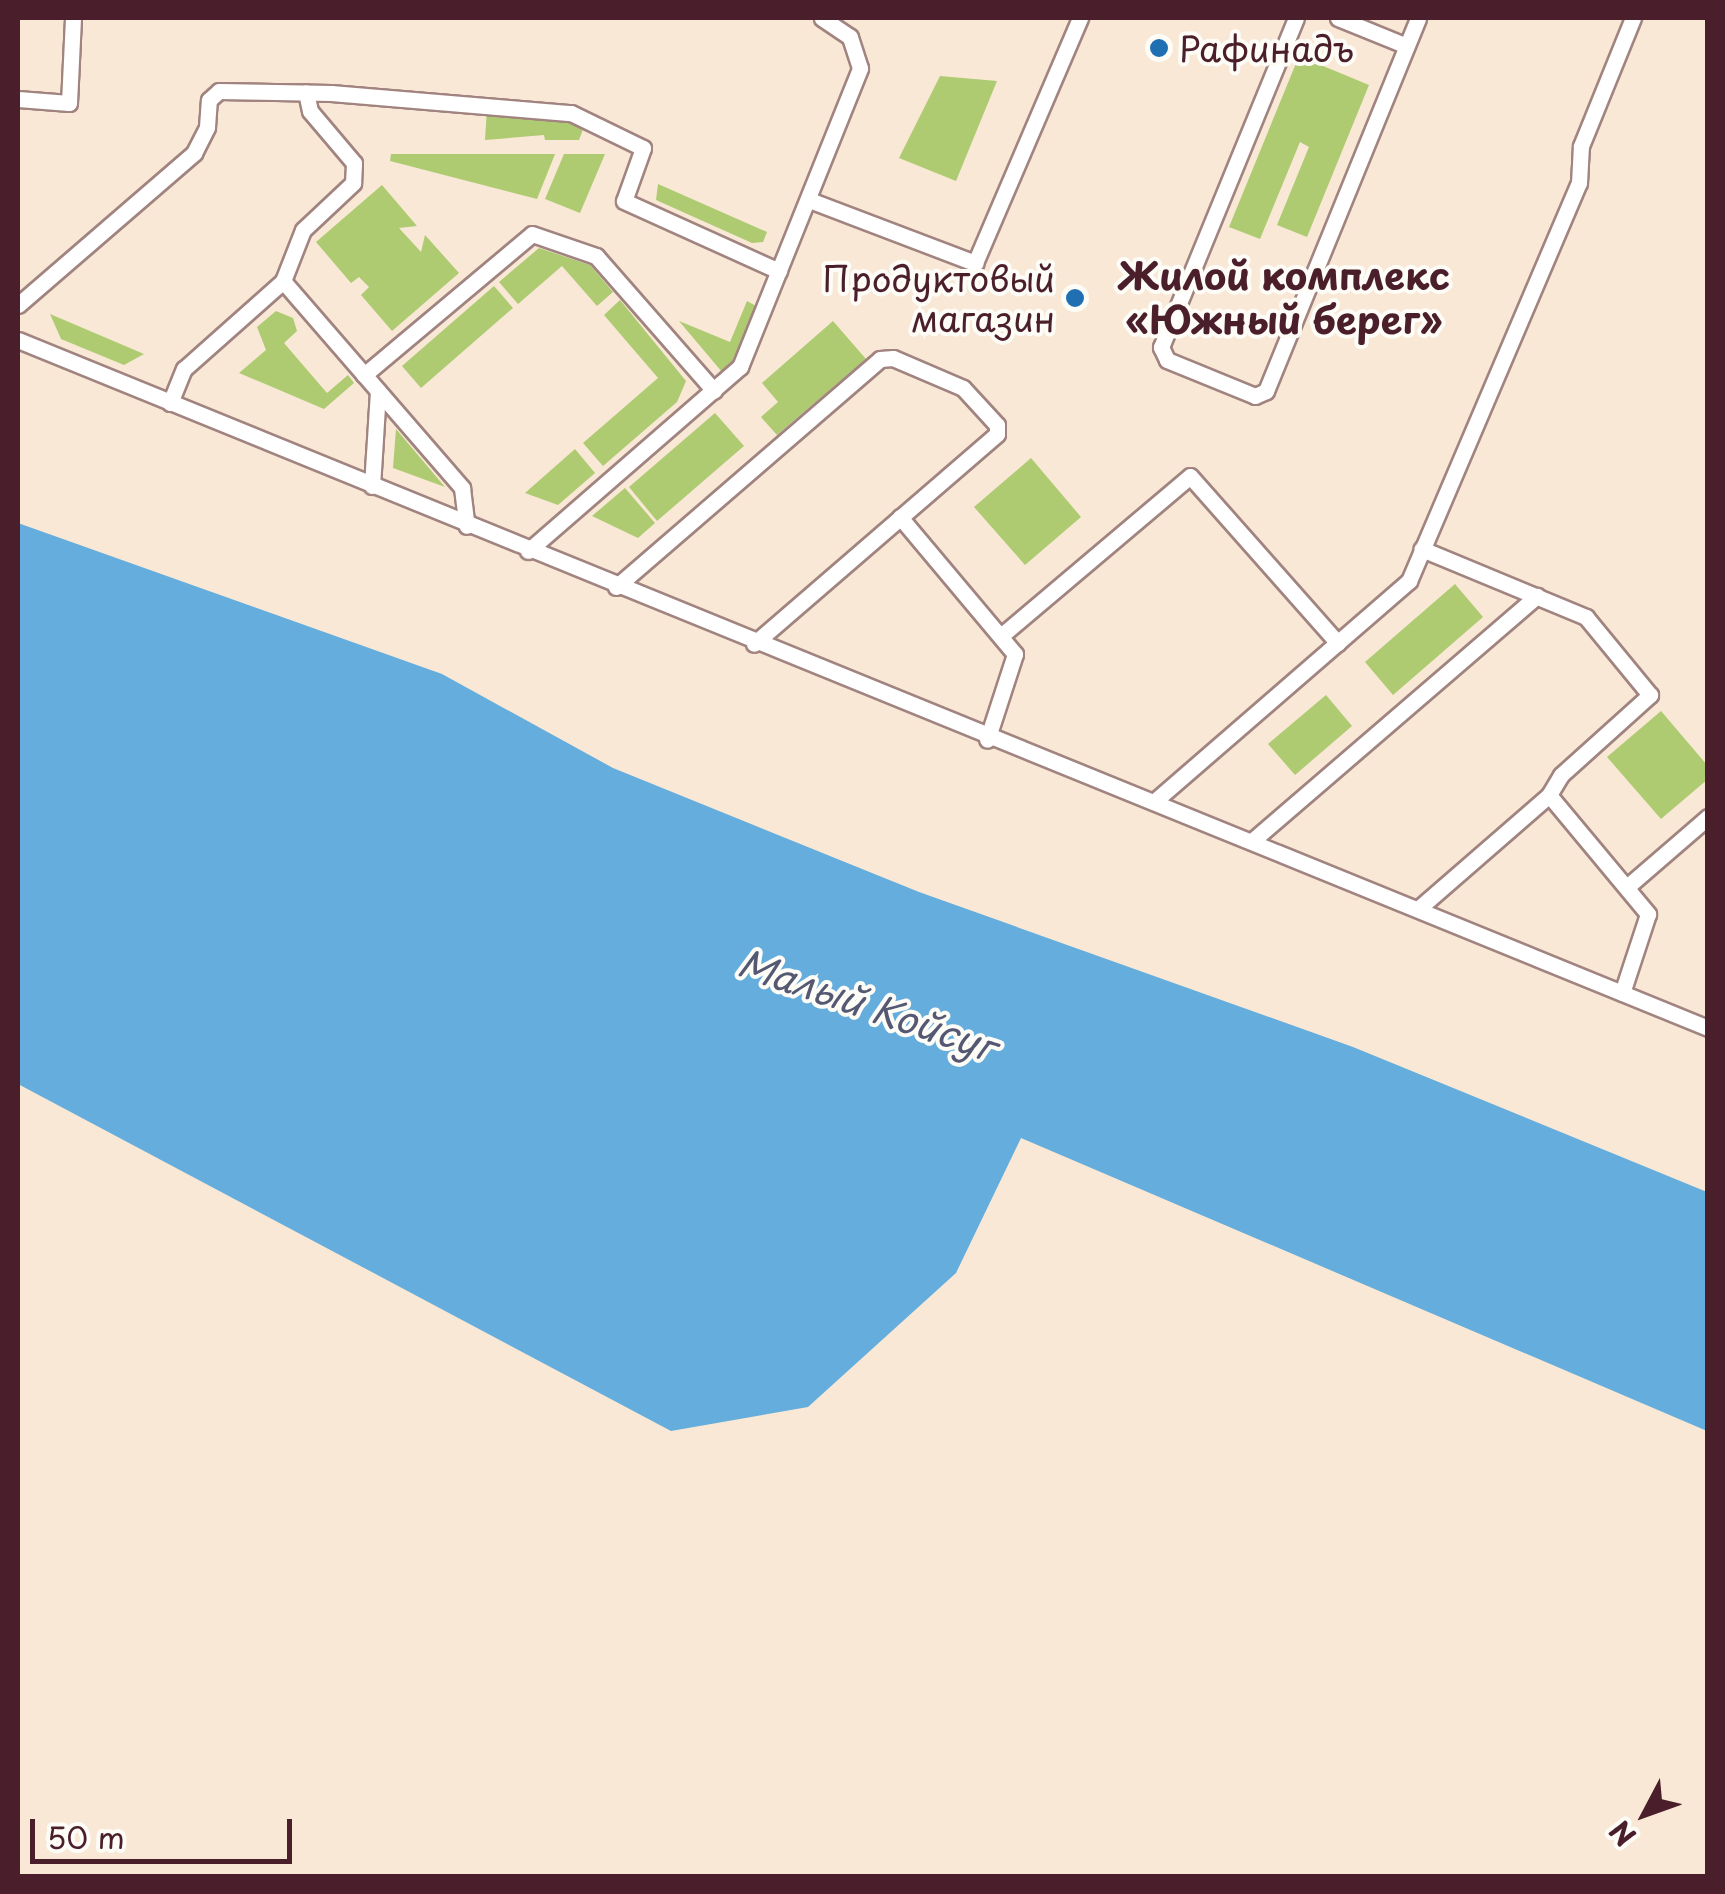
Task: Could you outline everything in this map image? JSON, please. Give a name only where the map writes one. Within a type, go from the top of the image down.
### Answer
[{"type":"lane","points":[[18,98],[69,103],[73,18]]},
{"type":"lane","points":[[528,550],[740,367],[860,68],[850,37],[822,18]]},
{"type":"lane","points":[[808,200],[975,263],[1080,18]]},
{"type":"lane","points":[[1296,18],[1161,347],[1167,360],[1254,396],[1266,392],[1418,18]]},
{"type":"lane","points":[[1338,18],[1407,46]]},
{"type":"lane","points":[[1156,800],[1408,581],[1578,183],[1581,146],[1633,18]]},
{"type":"lane","points":[[18,306],[194,153],[212,93],[306,92],[571,114],[642,148],[624,201],[779,272]]},
{"type":"lane","points":[[170,403],[189,362],[284,281],[302,230],[354,179],[354,164],[310,111],[306,92]]},
{"type":"lane","points":[[364,375],[532,234],[603,262],[714,391]]},
{"type":"lane","points":[[284,281],[462,488],[467,526]]},
{"type":"lane","points":[[18,340],[1121,795],[1156,800],[1708,1028]]},
{"type":"lane","points":[[616,587],[886,356],[963,388],[999,430],[754,644]]},
{"type":"lane","points":[[372,486],[378,391]]},
{"type":"lane","points":[[1002,635],[1190,476],[1338,643]]},
{"type":"lane","points":[[900,518],[1002,635],[1014,661],[987,740]]},
{"type":"lane","points":[[1418,909],[1550,796],[1560,775],[1650,695],[1586,617],[1422,549]]},
{"type":"lane","points":[[1252,840],[1537,596]]},
{"type":"lane","points":[[1550,796],[1648,914],[1622,993]]},
{"type":"lane","points":[[1628,886],[1708,817]]},
{"type":"green space","points":[[1299,56],[1369,85],[1307,237],[1277,225],[1309,147],[1300,142],[1260,239],[1229,227]]},
{"type":"green space","points":[[940,76],[997,81],[956,181],[899,158]]},
{"type":"green space","points":[[487,108],[566,117],[585,124],[579,140],[545,140],[544,135],[485,140]]},
{"type":"green space","points":[[391,154],[555,154],[537,199],[390,161]]},
{"type":"green space","points":[[564,154],[605,154],[580,213],[545,199]]},
{"type":"green space","points":[[658,184],[767,232],[763,242],[752,243],[656,200]]},
{"type":"green space","points":[[382,185],[417,226],[399,228],[421,252],[425,235],[459,273],[392,331],[361,295],[369,287],[359,277],[351,283],[316,242]]},
{"type":"green space","points":[[539,248],[590,265],[613,292],[597,306],[562,266],[518,304],[499,282]]},
{"type":"green space","points":[[494,286],[513,308],[421,388],[402,366]]},
{"type":"green space","points":[[620,300],[686,381],[677,402],[603,466],[583,443],[658,378],[604,315]]},
{"type":"green space","points":[[747,301],[756,306],[734,361],[722,372],[679,321],[730,342]]},
{"type":"green space","points":[[276,311],[293,318],[297,331],[284,343],[327,393],[348,375],[354,383],[324,409],[239,373],[266,350],[257,327]]},
{"type":"green space","points":[[50,314],[144,354],[124,365],[61,339]]},
{"type":"green space","points":[[833,321],[866,359],[777,435],[761,417],[778,402],[762,383]]},
{"type":"green space","points":[[715,413],[744,446],[657,521],[629,487]]},
{"type":"green space","points":[[396,429],[445,487],[393,468]]},
{"type":"green space","points":[[575,449],[595,473],[558,505],[525,493]]},
{"type":"green space","points":[[1031,458],[1081,517],[1025,565],[974,507]]},
{"type":"green space","points":[[625,488],[655,523],[638,538],[592,516]]},
{"type":"green space","points":[[1455,584],[1483,617],[1393,695],[1365,662]]},
{"type":"green space","points":[[1326,695],[1352,726],[1295,775],[1268,744]]},
{"type":"green space","points":[[1661,711],[1707,765],[1708,779],[1661,819],[1607,757]]},
{"type":"water","name":"Малый Койсуг","points":[[18,523],[442,674],[613,768],[919,892],[1353,1047],[1707,1192],[1707,1431],[1021,1138],[956,1273],[808,1407],[671,1431],[18,1084]]},
{"type":"place","name":"Рафинадъ","points":[[1159,48]]},
{"type":"place","name":"Продуктовый магазин","points":[[1075,298]]},
{"type":"district","name":"Жилой комплекс «Южный берег»","points":[[1284,297]]}]
